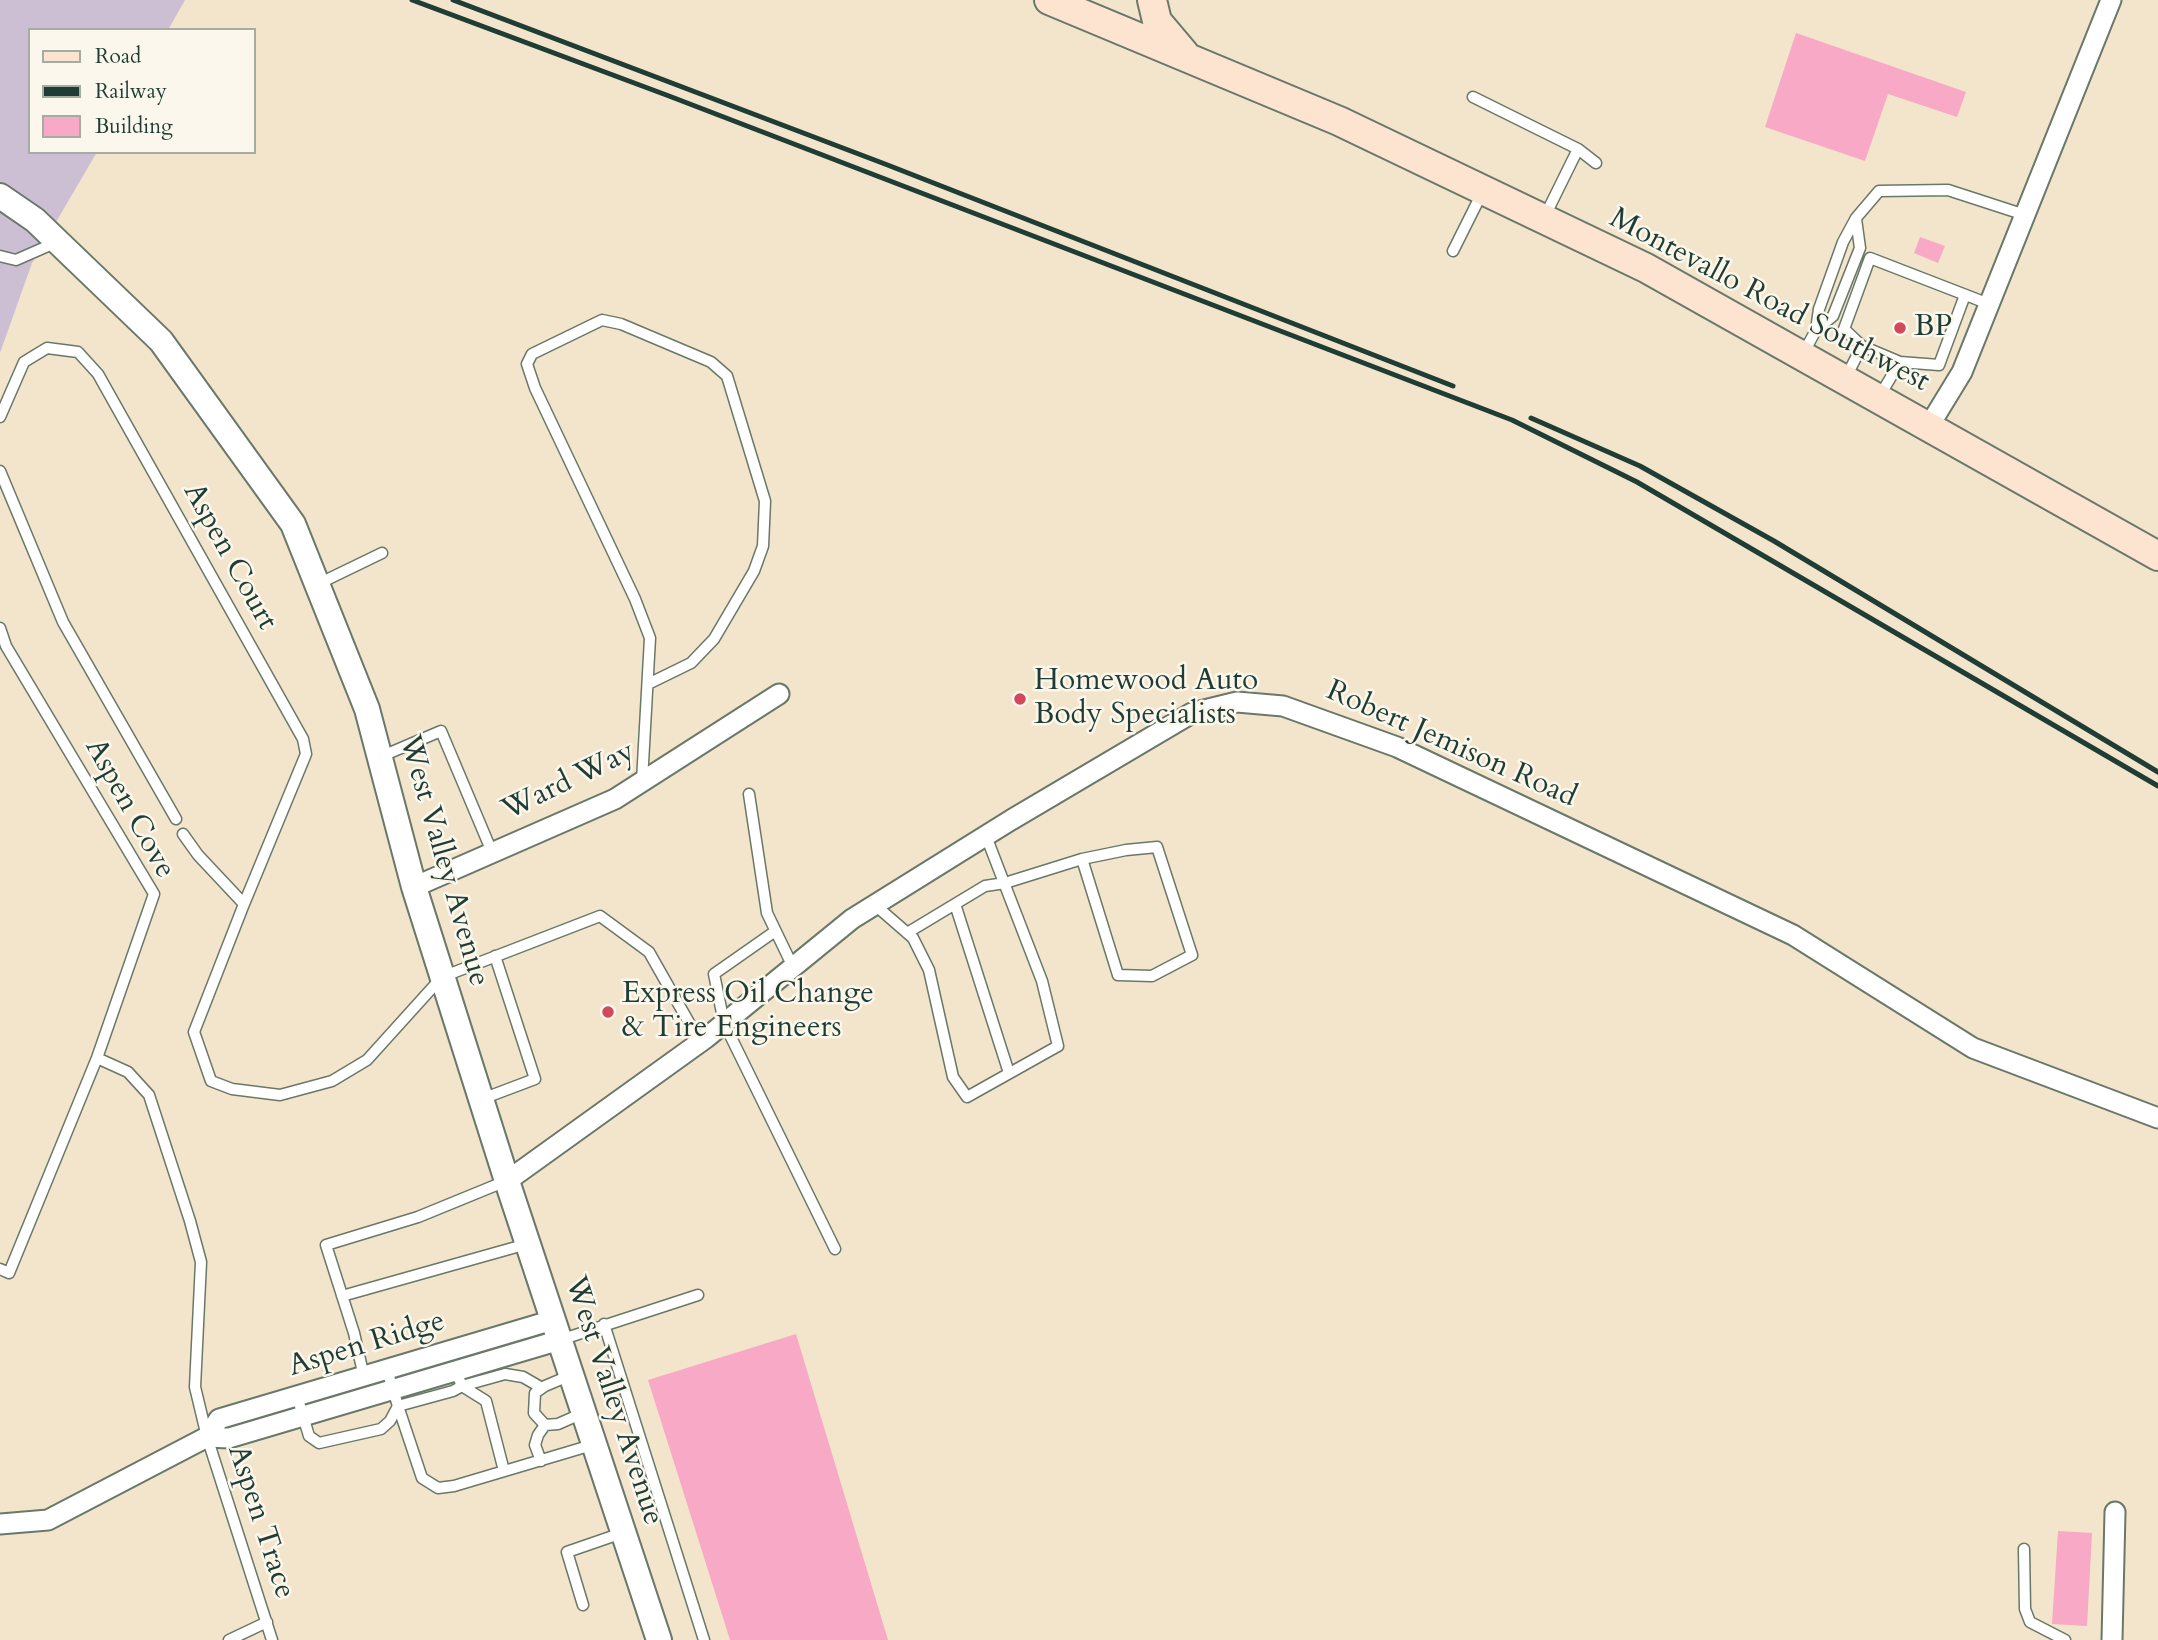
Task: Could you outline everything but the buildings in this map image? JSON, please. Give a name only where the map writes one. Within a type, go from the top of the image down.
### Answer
[{"type":"main road","points":[[1049,0],[1089,7]]},
{"type":"main road","points":[[1152,0],[1157,21],[1188,58]]},
{"type":"main road","name":"Montevallo Road Southwest","points":[[1089,7],[1188,58],[1339,121],[1646,268],[2158,556]]},
{"type":"street","points":[[1929,425],[1966,362],[2110,0]]},
{"type":"street","name":"West Valley Avenue","points":[[0,196],[35,220],[161,341],[293,524],[367,709],[414,887],[442,977],[659,1640]]},
{"type":"street","name":"Ward Way","points":[[414,887],[615,799],[779,694]]},
{"type":"street","name":"Robert Jemison Road","points":[[507,1181],[700,1042],[852,919],[1192,712],[1237,702],[1283,706],[1398,747],[1793,935],[1973,1048],[2158,1118]]},
{"type":"street","name":"Aspen Ridge","points":[[207,1437],[229,1438],[370,1396],[395,1398],[459,1379],[556,1330]]},
{"type":"street","name":"Aspen Ridge","points":[[0,1524],[48,1520],[207,1437],[219,1419],[387,1370],[556,1330]]},
{"type":"street","points":[[364,1377],[370,1396]]},
{"type":"street","points":[[263,1406],[268,1426]]},
{"type":"street","points":[[2112,1640],[2115,1512]]},
{"type":"lane","points":[[1474,97],[1578,149],[1596,163]]},
{"type":"lane","points":[[1544,219],[1578,149]]},
{"type":"lane","points":[[1453,251],[1483,190]]},
{"type":"lane","points":[[1803,355],[1816,330],[1819,309],[1843,242],[1856,218],[1879,191],[1948,190],[2025,215]]},
{"type":"lane","points":[[1816,330],[1833,316],[1860,248],[1856,218]]},
{"type":"lane","points":[[0,256],[16,260],[58,242]]},
{"type":"lane","points":[[1965,295],[1939,365],[1900,362],[1862,346],[1844,329],[1870,258],[1989,304]]},
{"type":"lane","points":[[642,782],[650,638],[635,598],[535,388],[527,364],[532,354],[601,320],[621,324],[711,362],[727,376],[765,501],[763,546],[754,571],[714,639],[691,663],[648,684]]},
{"type":"lane","points":[[1846,379],[1862,346]]},
{"type":"lane","name":"Aspen Court","points":[[0,417],[24,362],[47,348],[78,352],[98,374],[303,739],[306,754],[194,1032],[211,1081],[232,1089],[280,1095],[332,1081],[367,1060],[442,977]]},
{"type":"lane","points":[[1943,354],[1966,362]]},
{"type":"lane","points":[[1879,397],[1900,362]]},
{"type":"lane","points":[[0,471],[64,622],[176,819]]},
{"type":"lane","points":[[317,585],[383,553]]},
{"type":"lane","points":[[0,628],[6,646],[0,659]]},
{"type":"lane","name":"Aspen Cove","points":[[0,1269],[9,1273],[97,1058],[154,894],[6,646]]},
{"type":"lane","points":[[380,757],[441,731],[492,852]]},
{"type":"lane","points":[[749,794],[766,914],[793,967]]},
{"type":"lane","points":[[183,834],[198,855],[244,904]]},
{"type":"lane","points":[[875,905],[913,938],[929,970],[953,1077],[967,1097],[1058,1046],[1042,981],[986,836]]},
{"type":"lane","points":[[907,933],[985,886],[1005,883],[1082,859],[1157,847],[1192,955],[1152,976],[1118,975],[1082,859]]},
{"type":"lane","points":[[955,904],[1009,1073]]},
{"type":"lane","points":[[442,977],[600,916],[649,952],[700,1042]]},
{"type":"lane","points":[[774,932],[714,974],[724,1023],[835,1249]]},
{"type":"lane","points":[[481,1100],[535,1079],[495,956]]},
{"type":"lane","points":[[97,1058],[128,1072],[149,1095],[190,1221],[201,1262],[195,1387],[207,1437]]},
{"type":"lane","points":[[364,1377],[354,1333],[326,1245],[418,1217],[507,1181]]},
{"type":"lane","points":[[342,1296],[528,1244]]},
{"type":"lane","points":[[556,1330],[604,1324],[698,1295]]},
{"type":"lane","points":[[604,1324],[704,1640]]},
{"type":"lane","points":[[387,1370],[422,1478],[438,1488],[454,1486],[594,1444]]},
{"type":"lane","points":[[459,1379],[505,1374],[523,1377],[542,1388]]},
{"type":"lane","points":[[545,1425],[534,1413],[535,1393],[571,1375]]},
{"type":"lane","points":[[459,1379],[486,1401],[504,1471]]},
{"type":"lane","points":[[297,1396],[309,1436],[319,1443],[381,1429],[390,1421],[395,1398]]},
{"type":"lane","points":[[545,1425],[558,1424],[583,1413]]},
{"type":"lane","points":[[541,1461],[535,1445],[545,1425]]},
{"type":"lane","name":"Aspen Trace","points":[[207,1437],[272,1640]]},
{"type":"lane","points":[[583,1605],[567,1552],[623,1533]]},
{"type":"lane","points":[[2024,1549],[2025,1609],[2030,1622],[2065,1640]]},
{"type":"lane","points":[[229,1640],[267,1622]]},
{"type":"shaded area","points":[[0,0],[185,0],[169,28],[28,28],[28,154],[96,154],[32,263],[0,353]]},
{"type":"railway","points":[[412,0],[1512,420],[1637,482],[2158,786]]},
{"type":"railway","points":[[453,0],[885,164],[1453,386]]},
{"type":"railway","points":[[1531,418],[1640,466],[1774,541],[2158,772]]},
{"type":"place","name":"BP","points":[[1900,328]]},
{"type":"place","name":"Homewood Auto Body Specialists","points":[[1020,699]]},
{"type":"place","name":"Express Oil Change & Tire Engineers","points":[[608,1012]]}]
